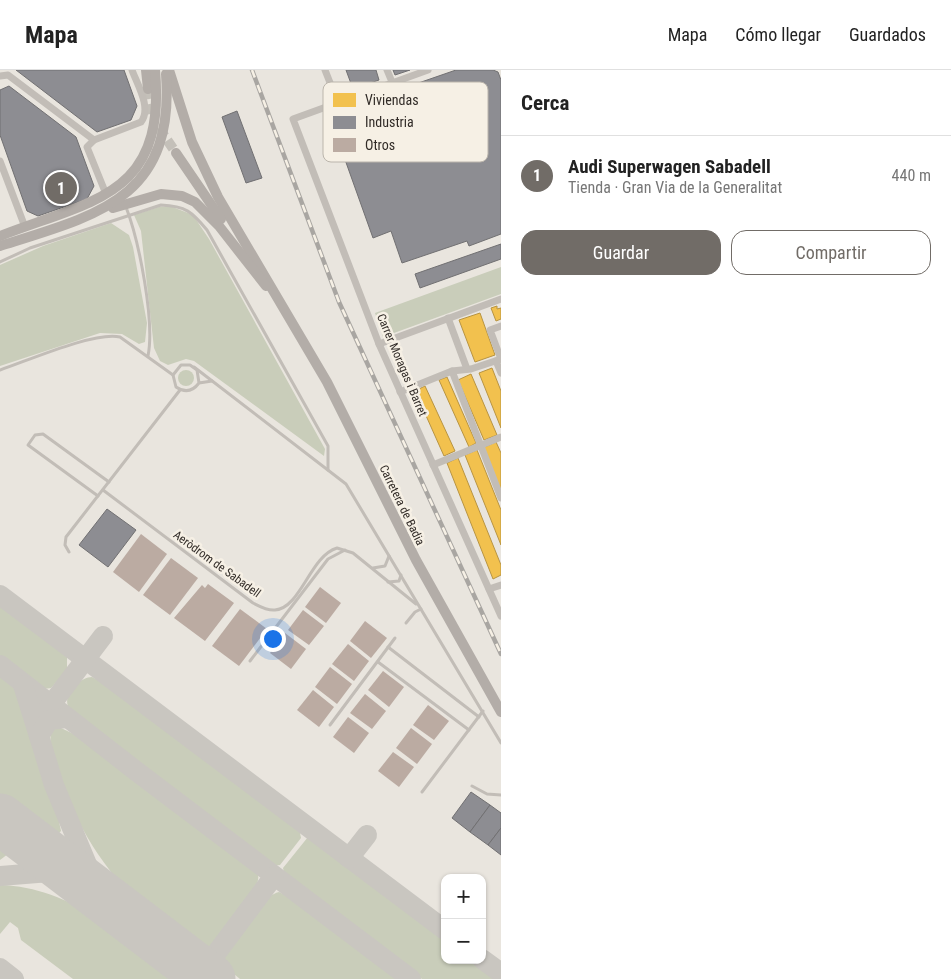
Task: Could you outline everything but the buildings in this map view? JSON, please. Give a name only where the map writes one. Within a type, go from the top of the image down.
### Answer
[{"type":"street","points":[[106,194],[87,150],[88,143],[141,122],[144,118],[146,109],[132,70]]},
{"type":"street","points":[[146,70],[148,89]]},
{"type":"street","points":[[0,236],[94,202],[132,173],[149,145],[157,110],[155,70]]},
{"type":"street","points":[[91,216],[118,201],[130,191],[153,160],[161,142],[165,124],[168,100],[167,70]]},
{"type":"street","points":[[167,70],[203,168],[283,308]]},
{"type":"street","points":[[325,70],[330,82]]},
{"type":"street","points":[[388,70],[392,82],[428,70]]},
{"type":"street","points":[[1,74],[8,75],[94,140]]},
{"type":"street","name":"Carrer Moragas i Barret","points":[[323,108],[293,119],[379,344],[501,616]]},
{"type":"street","points":[[176,153],[283,308]]},
{"type":"street","points":[[0,162],[25,227]]},
{"type":"street","points":[[0,246],[125,204],[161,194],[182,196],[195,202],[219,226],[283,308]]},
{"type":"street","points":[[379,344],[501,299]]},
{"type":"street","name":"Carretera de Badia","points":[[283,308],[327,382],[416,560],[501,712]]},
{"type":"street","points":[[448,318],[468,370]]},
{"type":"street","points":[[501,326],[490,330],[501,373]]},
{"type":"street","points":[[400,392],[452,371],[468,370],[499,360]]},
{"type":"street","points":[[452,371],[501,498]]},
{"type":"street","points":[[434,465],[501,437]]},
{"type":"street","points":[[489,589],[501,585]]},
{"type":"lane","points":[[125,204],[135,234],[150,323],[148,356]]},
{"type":"lane","points":[[0,262],[30,248],[161,205],[178,206],[194,214],[207,230],[328,446],[328,470]]},
{"type":"lane","points":[[0,370],[104,336],[120,337],[173,375],[174,384],[180,390]]},
{"type":"lane","points":[[173,375],[182,365],[194,367],[346,484],[501,743]]},
{"type":"lane","points":[[69,552],[64,545],[66,537],[180,390],[193,389],[198,383],[199,374],[194,367]]},
{"type":"lane","points":[[198,383],[212,381]]},
{"type":"lane","points":[[98,496],[28,445],[35,435],[43,434],[109,482]]},
{"type":"lane","name":"Aeròdrom de Sabadell","points":[[103,490],[253,602],[266,609],[275,610],[285,606],[324,555],[337,548],[345,550]]},
{"type":"lane","points":[[250,661],[328,559],[335,553],[345,550],[353,553],[420,607]]},
{"type":"lane","points":[[372,568],[385,566],[390,555]]},
{"type":"lane","points":[[387,582],[399,581],[401,575]]},
{"type":"lane","points":[[406,623],[420,607]]},
{"type":"lane","points":[[330,725],[395,638]]},
{"type":"lane","points":[[388,648],[479,716]]},
{"type":"lane","points":[[378,662],[469,730]]},
{"type":"lane","points":[[422,792],[483,711]]},
{"type":"lane","points":[[472,786],[487,794],[501,794]]},
{"type":"green space","points":[[170,206],[193,215],[209,239],[325,449],[324,456],[194,361],[186,359],[168,365],[160,361],[154,348],[141,231],[134,215],[159,207]]},
{"type":"green space","points":[[111,223],[129,235],[133,247],[147,323],[145,342],[139,344],[122,334],[100,333],[0,366],[0,265],[43,246]]},
{"type":"green space","points":[[501,267],[501,294],[383,337],[375,313]]},
{"type":"green space","points":[[183,370],[189,370],[194,375],[192,384],[183,386],[178,381],[178,375]]},
{"type":"green space","points":[[0,602],[54,643],[67,657],[67,670],[51,688],[38,687],[17,674],[0,660]]},
{"type":"green space","points":[[0,676],[15,689],[20,698],[58,817],[61,831],[58,834],[50,835],[0,798]]},
{"type":"green space","points":[[92,677],[117,690],[299,828],[301,838],[280,865],[272,866],[79,719],[70,710],[67,701],[70,692],[82,680]]},
{"type":"green space","points":[[59,727],[86,740],[244,860],[258,875],[258,882],[254,891],[231,925],[210,951],[202,951],[144,906],[104,863],[83,829],[59,775],[50,741],[52,730]]},
{"type":"green space","points":[[308,837],[441,935],[441,964],[479,964],[499,979],[422,979],[285,876],[283,868]]},
{"type":"green space","points":[[0,842],[6,847],[8,854],[0,860]]},
{"type":"green space","points":[[0,885],[26,888],[51,895],[74,905],[97,917],[119,932],[181,979],[73,979],[21,940],[18,928],[10,922],[0,934]]},
{"type":"green space","points":[[279,892],[297,901],[401,979],[240,979],[223,965],[222,957],[256,910],[264,901]]},
{"type":"taxiway","points":[[0,595],[441,927]]},
{"type":"taxiway","points":[[23,685],[39,736],[43,718],[50,706],[103,636]]},
{"type":"taxiway","points":[[0,665],[136,771],[411,979]]},
{"type":"taxiway","points":[[66,718],[49,720],[39,736],[54,785],[99,893]]},
{"type":"taxiway","points":[[349,858],[367,835]]},
{"type":"taxiway","points":[[0,876],[50,872],[65,868]]},
{"type":"taxiway","points":[[197,979],[274,876]]},
{"type":"taxiway","points":[[486,962],[501,973]]},
{"type":"taxiway","points":[[0,968],[14,979]]},
{"type":"runway","points":[[0,819],[210,979]]},
{"type":"tunnel","points":[[148,89],[153,115]]},
{"type":"tunnel","points":[[159,128],[176,153]]},
{"type":"railway","points":[[252,70],[339,302],[501,654]]},
{"type":"place","name":"Audi Superwagen Sabadell","points":[[61,188]]}]
